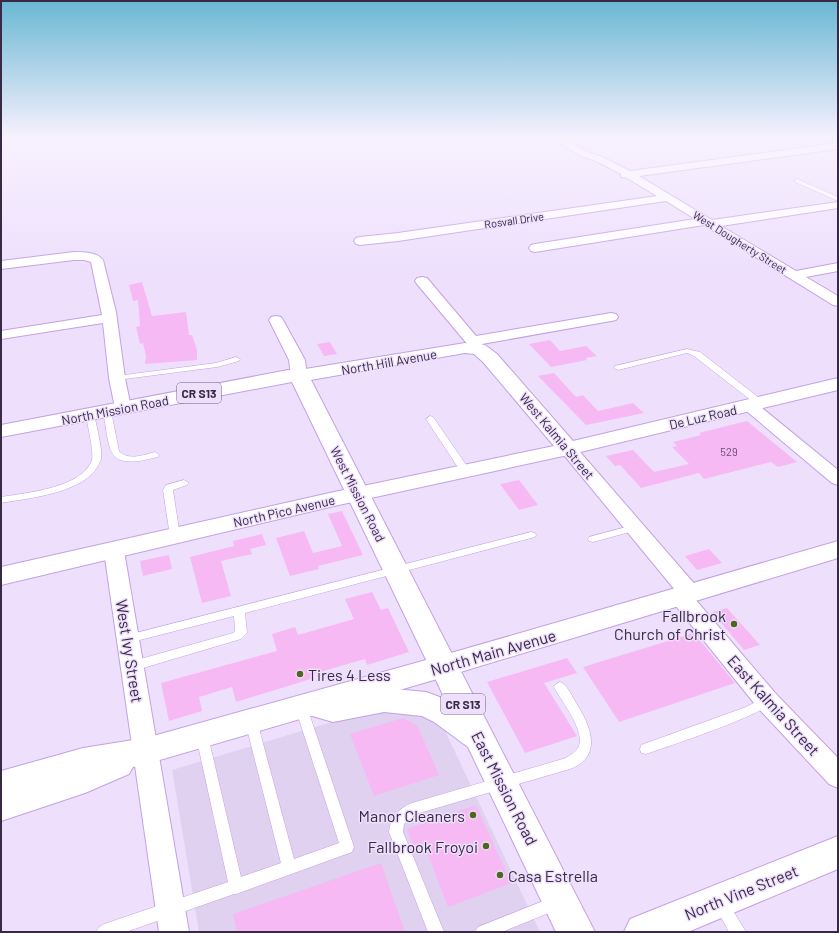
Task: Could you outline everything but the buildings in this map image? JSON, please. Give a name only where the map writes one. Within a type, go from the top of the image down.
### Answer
[{"type":"main road","name":"North Hill Avenue","points":[[299,376],[476,345]]},
{"type":"main road","name":"West Kalmia Street","points":[[476,345],[490,358],[568,449]]},
{"type":"main road","name":"North Mission Road","points":[[1,431],[288,376],[299,376]]},
{"type":"main road","name":"West Mission Road","points":[[299,376],[444,666]]},
{"type":"main road","name":"De Luz Road","points":[[568,449],[838,384]]},
{"type":"main road","name":"North Pico Avenue","points":[[1,576],[358,494],[568,449]]},
{"type":"main road","name":"North Main Avenue","points":[[1,785],[83,762],[146,752],[444,666],[838,549]]},
{"type":"main road","name":"East Mission Road","points":[[444,666],[502,782],[548,906],[576,932]]},
{"type":"main road","points":[[307,705],[333,710],[384,700],[426,704],[446,713],[482,743]]},
{"type":"main road","name":"North Main Avenue","points":[[1,806],[74,783],[146,752]]},
{"type":"main road","name":"North Vine Street","points":[[643,932],[838,852]]},
{"type":"street","name":"West Dougherty Street","points":[[637,182],[709,223],[838,302]]},
{"type":"street","name":"Rosvall Drive","points":[[360,240],[398,237],[667,198]]},
{"type":"street","points":[[535,248],[838,205]]},
{"type":"street","points":[[1,265],[74,256],[85,256],[97,260],[109,318],[117,378],[107,411]]},
{"type":"street","points":[[793,275],[838,267]]},
{"type":"street","name":"West Kalmia Street","points":[[422,281],[476,345]]},
{"type":"street","name":"North Hill Avenue","points":[[476,345],[611,317]]},
{"type":"street","points":[[1,335],[109,318]]},
{"type":"street","name":"West Mission Road","points":[[276,320],[297,360],[299,376]]},
{"type":"street","points":[[755,405],[838,479]]},
{"type":"street","name":"West Kalmia Street","points":[[568,449],[634,528],[685,594]]},
{"type":"street","name":"West Ivy Street","points":[[114,551],[173,920]]},
{"type":"street","name":"East Kalmia Street","points":[[685,594],[767,701],[838,776]]},
{"type":"lane","points":[[798,182],[838,199]]},
{"type":"lane","points":[[618,368],[688,351],[697,354],[755,405]]},
{"type":"lane","points":[[117,378],[217,365],[236,359]]},
{"type":"lane","points":[[107,411],[115,452],[118,456],[126,459],[133,459],[155,455]]},
{"type":"lane","points":[[1,500],[56,489],[77,481],[89,470],[96,459],[107,411]]},
{"type":"lane","points":[[430,419],[466,472]]},
{"type":"lane","points":[[175,536],[168,490],[170,487],[184,483]]},
{"type":"lane","points":[[593,539],[634,528]]},
{"type":"lane","points":[[128,639],[531,535]]},
{"type":"lane","points":[[133,666],[237,636],[241,633],[239,610]]},
{"type":"lane","points":[[436,932],[396,832],[396,826],[399,818],[412,809],[570,763],[585,747],[585,732],[560,686]]},
{"type":"lane","points":[[646,749],[750,711],[767,701]]},
{"type":"lane","points":[[104,932],[173,920],[236,887],[347,847],[307,705]]},
{"type":"lane","points":[[251,721],[289,868]]},
{"type":"lane","points":[[202,736],[236,887]]},
{"type":"lane","points":[[718,900],[738,932]]},
{"type":"lane","points":[[483,932],[548,906]]},
{"type":"shaded area","points":[[388,705],[440,720],[540,932],[199,932],[172,770]]},
{"type":"place","name":"Fallbrook Church of Christ","points":[[734,624]]},
{"type":"place","name":"Tires 4 Less","points":[[300,674]]},
{"type":"place","name":"Manor Cleaners","points":[[473,815]]},
{"type":"place","name":"Fallbrook Froyoi","points":[[486,846]]},
{"type":"place","name":"Casa Estrella","points":[[500,875]]}]
